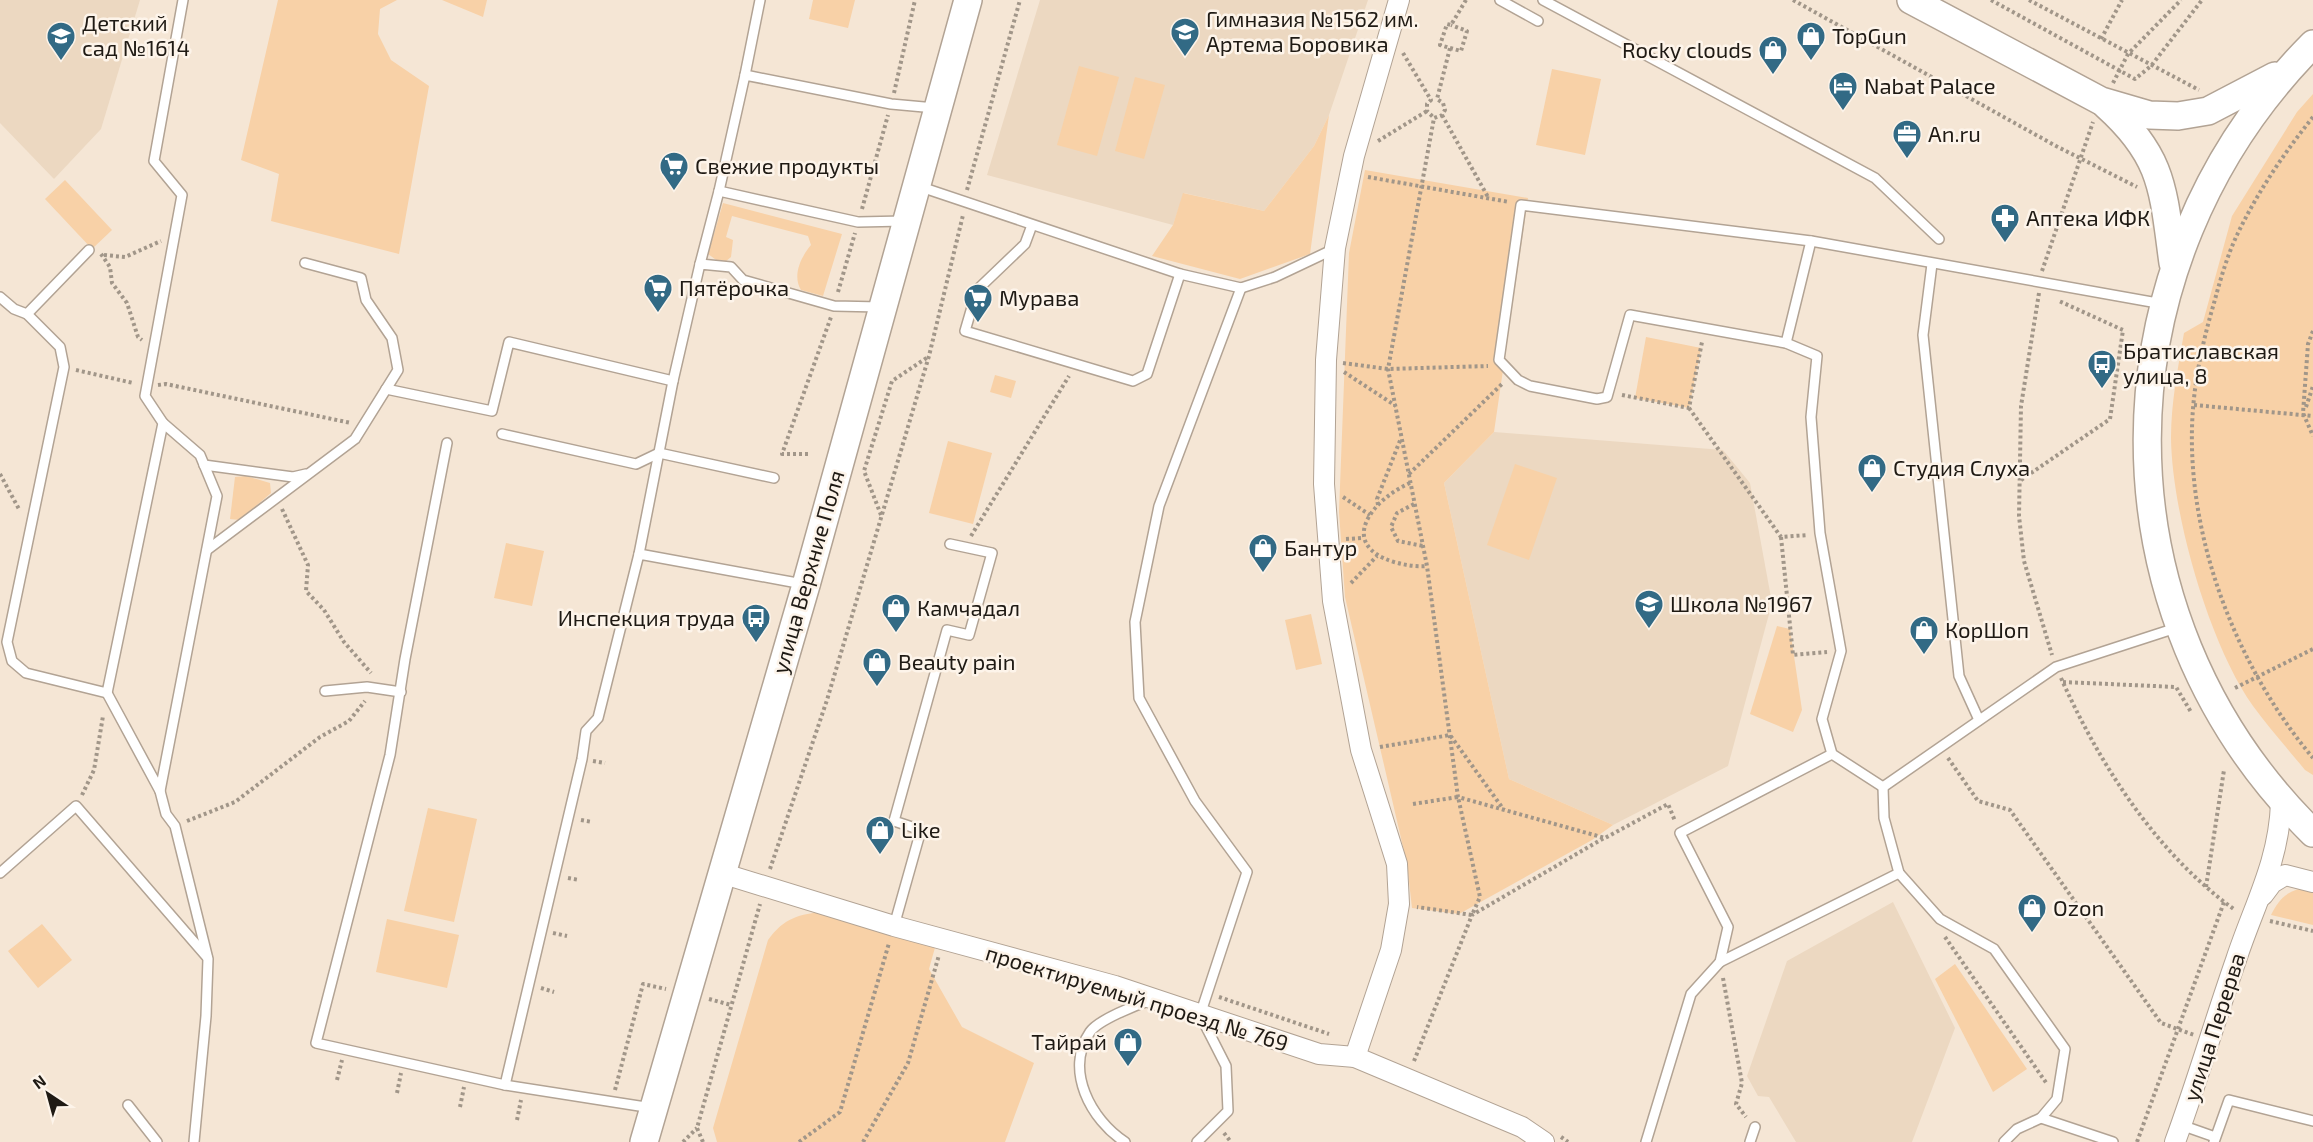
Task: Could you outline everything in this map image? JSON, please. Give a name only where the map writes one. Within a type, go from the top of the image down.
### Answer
[{"type":"main road","name":"улица Верхние Поля","points":[[644,1142],[652,1108],[806,585],[968,0]]},
{"type":"main road","points":[[1923,3],[2097,111],[2121,118],[2149,154],[2157,171],[2174,267]]},
{"type":"main road","points":[[2313,44],[2254,111],[2222,160],[2195,212],[2163,304],[2148,393],[2148,488],[2165,582],[2179,627],[2235,762],[2281,803],[2313,846]]},
{"type":"main road","points":[[2097,111],[2149,115],[2197,114],[2222,105],[2292,66]]},
{"type":"main road","points":[[2235,762],[2270,787],[2313,833]]},
{"type":"street","points":[[1359,1049],[1391,950],[1399,904],[1396,864],[1361,750],[1333,601],[1324,484],[1326,360],[1335,248],[1352,165],[1399,0]]},
{"type":"street","name":"улица Перерва","points":[[2178,1134],[2251,915],[2274,858],[2280,834],[2281,803]]},
{"type":"street","name":"проектируемый проезд № 769","points":[[721,873],[772,881],[894,926],[1154,999],[1319,1054],[1359,1049],[1407,1078],[1551,1138]]},
{"type":"street","name":"улица Перерва","points":[[2251,915],[2272,883],[2285,875],[2313,882]]},
{"type":"lane","points":[[160,791],[217,496],[200,455],[163,423],[145,396],[182,195],[154,161],[183,0]]},
{"type":"lane","points":[[504,1085],[582,759],[586,731],[598,718],[639,554],[673,381],[719,191],[760,0]]},
{"type":"lane","points":[[1500,0],[1538,21]]},
{"type":"lane","points":[[1544,0],[1875,178],[1939,239]]},
{"type":"lane","points":[[745,75],[891,104],[938,108]]},
{"type":"lane","points":[[916,186],[1180,274],[1241,288],[1275,277],[1335,248]]},
{"type":"lane","points":[[719,191],[858,222],[906,221]]},
{"type":"lane","points":[[1883,787],[1832,754],[1822,719],[1841,651],[1820,533],[1811,417],[1817,356],[1786,343],[1630,315],[1607,397],[1597,399],[1530,386],[1515,378],[1499,360],[1521,205],[1811,241],[1932,264],[2039,288],[2163,304]]},
{"type":"lane","points":[[1032,225],[1025,244],[977,290],[965,331],[1133,381],[1147,374],[1180,274]]},
{"type":"lane","points":[[1786,343],[1811,241]]},
{"type":"lane","points":[[27,314],[89,250]]},
{"type":"lane","points":[[207,550],[355,439],[398,370],[393,338],[366,300],[361,278],[305,263]]},
{"type":"lane","points":[[700,264],[730,267],[743,280],[834,306],[882,308]]},
{"type":"lane","points":[[1932,264],[1923,335],[1926,370],[1959,676],[1979,720]]},
{"type":"lane","points":[[1197,1142],[1228,1111],[1227,1066],[1200,1015],[1246,872],[1195,801],[1138,698],[1135,622],[1159,506],[1241,288]]},
{"type":"lane","points":[[0,297],[14,309],[27,314],[60,347],[64,367],[7,642],[12,661],[26,673],[107,693]]},
{"type":"lane","points":[[386,389],[492,411],[509,342],[673,381]]},
{"type":"lane","points":[[163,423],[107,693],[160,791],[166,814],[175,826],[208,959],[206,1016],[194,1142]]},
{"type":"lane","points":[[502,434],[636,464],[659,453],[774,478]]},
{"type":"lane","points":[[447,443],[390,755],[316,1043],[504,1085],[652,1108]]},
{"type":"lane","points":[[204,465],[293,477],[310,473]]},
{"type":"lane","points":[[894,926],[921,830],[894,821],[948,630],[969,635],[992,553],[950,544]]},
{"type":"lane","points":[[639,554],[806,585]]},
{"type":"lane","points":[[1883,787],[2056,667],[2179,627]]},
{"type":"lane","points":[[325,691],[375,688],[401,692]]},
{"type":"lane","points":[[1720,962],[1728,927],[1680,832],[1832,754]]},
{"type":"lane","points":[[1883,787],[1884,818],[1899,873],[1940,919],[1994,949],[2065,1049],[2057,1099],[2041,1118],[2017,1129],[2004,1142]]},
{"type":"lane","points":[[0,873],[76,806],[208,959]]},
{"type":"lane","points":[[1646,1142],[1691,994],[1720,962],[1899,873]]},
{"type":"lane","points":[[1125,1142],[1108,1131],[1088,1101],[1077,1064],[1090,1031],[1132,1006],[1154,999]]},
{"type":"lane","points":[[2178,1134],[2215,1140],[2229,1100],[2313,1121]]},
{"type":"lane","points":[[128,1105],[157,1142]]},
{"type":"lane","points":[[2041,1118],[2113,1142]]},
{"type":"lane","points":[[1750,1142],[1755,1127]]},
{"type":"path","points":[[891,104],[915,0]]},
{"type":"path","points":[[683,1142],[697,1128],[772,881],[769,873],[827,700],[929,356],[964,203],[1020,0]]},
{"type":"path","points":[[1451,25],[1467,0]]},
{"type":"path","points":[[1793,0],[2164,201]]},
{"type":"path","points":[[1991,0],[2135,79],[2151,66],[2202,0]]},
{"type":"path","points":[[2030,0],[2206,94]]},
{"type":"path","points":[[2101,39],[2122,0]]},
{"type":"path","points":[[2181,0],[2128,54],[2097,111],[2039,288],[2022,406],[2019,516],[2024,561],[2042,630],[2080,720],[2125,793],[2157,838],[2224,902],[2251,915],[2313,931]]},
{"type":"path","points":[[1447,24],[1467,31],[1461,51],[1450,48],[1440,45],[1447,24]]},
{"type":"path","points":[[1389,30],[1431,100]]},
{"type":"path","points":[[1437,99],[1450,48]]},
{"type":"path","points":[[1434,118],[1427,111],[1427,104],[1437,99]]},
{"type":"path","points":[[1434,118],[1442,115],[1445,110],[1437,99]]},
{"type":"path","points":[[1352,165],[1427,111]]},
{"type":"path","points":[[1442,115],[1488,198]]},
{"type":"path","points":[[2313,117],[2292,143],[2236,236],[2205,333],[2192,430],[2196,483],[2206,550],[2235,633],[2255,677],[2313,758]]},
{"type":"path","points":[[1407,1078],[1480,897],[1458,796],[1427,566],[1388,369],[1434,118]]},
{"type":"path","points":[[1352,165],[1422,188],[1521,205]]},
{"type":"path","points":[[89,250],[103,255],[125,257],[175,235]]},
{"type":"path","points":[[103,255],[110,267],[111,283],[128,303],[138,337],[154,350]]},
{"type":"path","points":[[2020,481],[2110,420],[2123,330],[2039,288]]},
{"type":"path","points":[[1689,408],[1704,329]]},
{"type":"path","points":[[2313,331],[2308,344],[2303,413],[2313,436]]},
{"type":"path","points":[[881,515],[864,471],[892,381],[929,356]]},
{"type":"path","points":[[1326,360],[1388,369],[1503,366],[1515,378],[1408,474]]},
{"type":"path","points":[[1326,360],[1396,406]]},
{"type":"path","points":[[964,547],[1077,363]]},
{"type":"path","points":[[64,367],[147,386],[166,384],[363,426]]},
{"type":"path","points":[[2303,413],[2313,386]]},
{"type":"path","points":[[1609,392],[1689,408],[1781,537],[1793,655],[1841,651]]},
{"type":"path","points":[[2194,405],[2303,413],[2313,416]]},
{"type":"path","points":[[1378,505],[1377,499],[1401,437]]},
{"type":"path","points":[[0,474],[30,530]]},
{"type":"path","points":[[1410,483],[1395,490],[1378,505],[1370,515],[1363,538],[1368,549],[1377,556],[1408,565],[1427,566]]},
{"type":"path","points":[[1324,484],[1370,515]]},
{"type":"path","points":[[175,826],[235,802],[320,737],[349,722],[375,688],[371,672],[344,642],[324,610],[306,591],[309,565],[276,498]]},
{"type":"path","points":[[1414,504],[1397,513],[1391,527],[1398,541],[1423,546]]},
{"type":"path","points":[[1781,537],[1820,533]]},
{"type":"path","points":[[1333,601],[1377,556]]},
{"type":"path","points":[[2235,688],[2313,650]]},
{"type":"path","points":[[2063,682],[2176,687],[2191,712]]},
{"type":"path","points":[[76,806],[94,770],[107,693]]},
{"type":"path","points":[[1361,750],[1450,735]]},
{"type":"path","points":[[1450,735],[1504,810]]},
{"type":"path","points":[[1941,747],[1978,801],[2010,810],[2161,1023],[2208,1040]]},
{"type":"path","points":[[2206,887],[2235,762]]},
{"type":"path","points":[[1413,804],[1458,796],[1605,838]]},
{"type":"path","points":[[1399,904],[1472,915],[1668,804],[1680,832]]},
{"type":"path","points":[[2137,1142],[2224,902]]},
{"type":"path","points":[[1940,919],[1945,939],[2057,1099]]},
{"type":"path","points":[[799,1142],[840,1112],[894,926]]},
{"type":"path","points":[[863,1142],[909,1063],[943,939]]},
{"type":"path","points":[[1720,962],[1742,1083],[1736,1104],[1755,1127]]},
{"type":"path","points":[[1207,994],[1334,1036],[1359,1049]]},
{"type":"path","points":[[518,1120],[523,1088]]},
{"type":"path","points":[[697,1128],[703,1142]]},
{"type":"path","points":[[1551,1138],[1568,1142]]},
{"type":"shaded area","name":"Детский сад №1614","points":[[0,0],[140,0],[101,129],[54,179],[0,123]]},
{"type":"shaded area","points":[[278,0],[397,0],[380,9],[378,34],[391,60],[429,86],[399,254],[271,221],[279,174],[241,160]]},
{"type":"shaded area","points":[[442,0],[487,0],[483,17]]},
{"type":"shaded area","points":[[813,0],[855,0],[848,28],[809,19]]},
{"type":"shaded area","name":"Гимназия №1562 им. Артема Боровика","points":[[1040,0],[1368,0],[1329,115],[1314,146],[1264,211],[1184,193],[1173,225],[987,175]]},
{"type":"shaded area","points":[[1079,66],[1119,77],[1097,156],[1057,145]]},
{"type":"shaded area","points":[[1552,69],[1601,79],[1585,155],[1536,145]]},
{"type":"shaded area","points":[[1135,77],[1165,85],[1144,159],[1115,151]]},
{"type":"shaded area","points":[[2313,94],[2313,775],[2305,770],[2253,706],[2222,649],[2208,614],[2186,540],[2173,469],[2171,425],[2184,333],[2203,322],[2232,216],[2297,112]]},
{"type":"shaded area","points":[[1329,115],[1310,254],[1240,279],[1152,256],[1173,225],[1183,193],[1264,211],[1314,146]]},
{"type":"shaded area","points":[[1365,170],[1528,198],[1494,432],[1444,483],[1509,779],[1613,825],[1592,840],[1459,914],[1412,908],[1407,864],[1345,597],[1339,512],[1349,253]]},
{"type":"shaded area","points":[[65,180],[112,230],[92,249],[45,199]]},
{"type":"shaded area","points":[[723,203],[842,234],[823,296],[801,290],[798,284],[799,266],[811,245],[808,236],[732,216],[726,237],[733,240],[731,257],[725,262],[719,262],[708,254]]},
{"type":"shaded area","points":[[1646,337],[1701,348],[1689,408],[1635,398]]},
{"type":"shaded area","points":[[995,375],[1016,381],[1011,398],[990,392]]},
{"type":"shaded area","points":[[1494,432],[1723,450],[1750,483],[1772,603],[1728,766],[1613,825],[1509,779],[1444,483]]},
{"type":"shaded area","points":[[948,441],[992,453],[973,524],[929,513]]},
{"type":"shaded area","points":[[1515,464],[1557,478],[1529,560],[1487,545]]},
{"type":"shaded area","points":[[246,476],[270,483],[271,493],[240,520],[230,519],[235,477]]},
{"type":"shaded area","points":[[506,543],[544,551],[532,606],[494,598]]},
{"type":"shaded area","points":[[1311,614],[1322,664],[1296,670],[1285,620]]},
{"type":"shaded area","points":[[1777,626],[1790,629],[1802,710],[1793,732],[1750,714]]},
{"type":"shaded area","points":[[428,808],[477,819],[454,922],[404,911]]},
{"type":"shaded area","points":[[2313,887],[2313,925],[2271,915],[2287,894],[2298,889]]},
{"type":"shaded area","points":[[1893,902],[1955,1028],[1912,1142],[1796,1142],[1769,1097],[1758,1096],[1747,1076],[1787,961]]},
{"type":"shaded area","points":[[826,911],[936,944],[929,969],[962,1027],[1034,1063],[1005,1142],[717,1142],[713,1128],[768,940],[780,926],[793,918]]},
{"type":"shaded area","points":[[387,919],[459,935],[447,988],[376,972]]},
{"type":"shaded area","points":[[42,924],[72,960],[38,988],[8,951]]},
{"type":"shaded area","points":[[1955,964],[2027,1069],[1993,1092],[1935,979]]},
{"type":"place","name":"Гимназия №1562 им. Артема Боровика","points":[[1185,58]]},
{"type":"place","name":"Детский сад №1614","points":[[61,62]]},
{"type":"place","name":"TopGun","points":[[1811,62]]},
{"type":"place","name":"Rocky clouds","points":[[1773,76]]},
{"type":"place","name":"Nabat Palace","points":[[1843,112]]},
{"type":"place","name":"An.ru","points":[[1907,160]]},
{"type":"place","name":"Свежие продукты","points":[[674,192]]},
{"type":"place","name":"Аптека ИФК","points":[[2005,244]]},
{"type":"place","name":"Пятёрочка","points":[[658,314]]},
{"type":"place","name":"Мурава","points":[[978,324]]},
{"type":"place","name":"Братиславская улица, 8","points":[[2102,390]]},
{"type":"place","name":"Студия Слуха","points":[[1872,494]]},
{"type":"place","name":"Бантур","points":[[1263,574]]},
{"type":"place","name":"Школа №1967","points":[[1649,630]]},
{"type":"place","name":"Камчадал","points":[[896,634]]},
{"type":"place","name":"Инспекция труда","points":[[756,644]]},
{"type":"place","name":"КорШоп","points":[[1924,656]]},
{"type":"place","name":"Beauty pain","points":[[877,688]]},
{"type":"place","name":"Like","points":[[880,856]]},
{"type":"place","name":"Ozon","points":[[2032,934]]},
{"type":"place","name":"Тайрай","points":[[1128,1068]]}]
